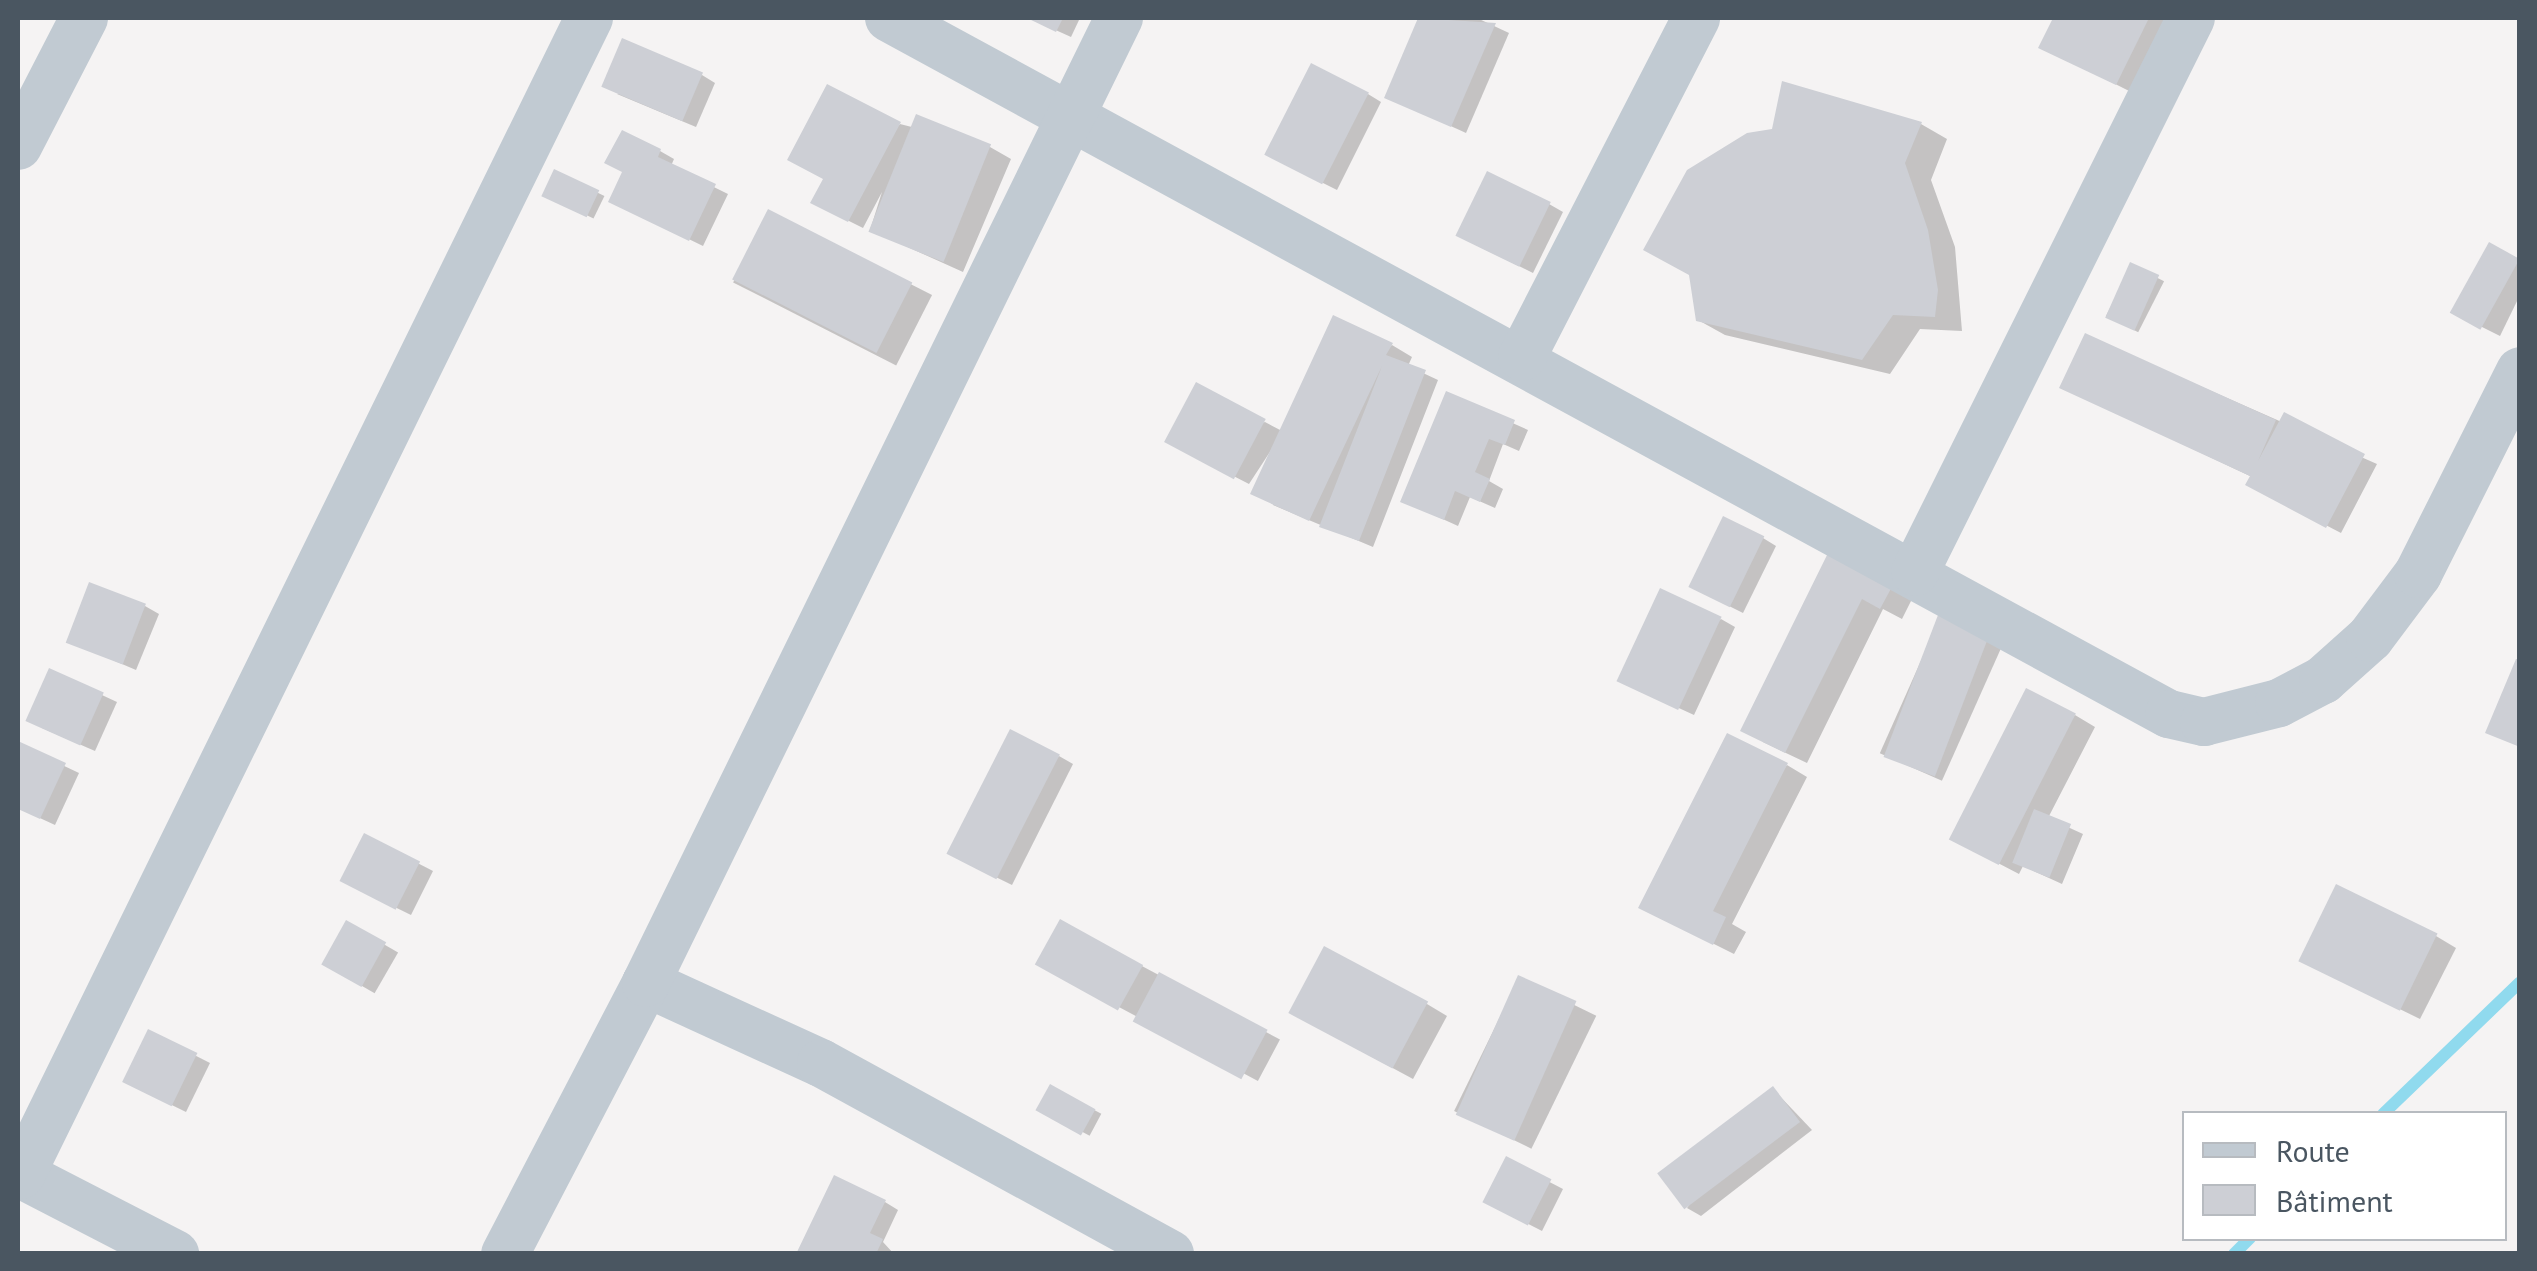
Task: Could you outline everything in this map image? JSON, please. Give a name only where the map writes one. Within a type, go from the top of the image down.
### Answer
[{"type":"street","points":[[18,146],[84,18]]},
{"type":"street","points":[[175,1254],[19,1174],[590,18]]},
{"type":"street","points":[[890,18],[1417,310],[1522,356],[2169,714],[2204,722],[2240,717],[2323,680],[2370,638],[2418,574],[2520,370]]},
{"type":"street","points":[[505,1254],[646,983],[1119,18]]},
{"type":"street","points":[[1522,356],[1696,18]]},
{"type":"street","points":[[1914,572],[2192,18]]},
{"type":"street","points":[[646,983],[821,1063],[1170,1254]]},
{"type":"building","points":[[1027,18],[1063,18],[1056,32]]},
{"type":"building","points":[[1418,18],[1496,23],[1451,127],[1384,98]]},
{"type":"building","points":[[2053,18],[2149,18],[2116,85],[2038,48]]},
{"type":"building","points":[[622,38],[703,72],[682,121],[601,87]]},
{"type":"building","points":[[1311,63],[1369,93],[1322,184],[1264,155]]},
{"type":"building","points":[[1782,81],[1922,122],[1905,163],[1928,230],[1938,290],[1935,317],[1893,315],[1862,360],[1696,321],[1689,275],[1643,250],[1687,170],[1747,133],[1772,129]]},
{"type":"building","points":[[827,84],[901,122],[848,222],[810,203],[823,179],[787,160]]},
{"type":"building","points":[[916,114],[991,144],[944,262],[868,232]]},
{"type":"building","points":[[622,130],[661,149],[658,157],[716,184],[689,241],[608,202],[622,172],[604,163]]},
{"type":"building","points":[[554,169],[599,190],[587,217],[541,196]]},
{"type":"building","points":[[1487,171],[1551,202],[1519,267],[1455,236]]},
{"type":"building","points":[[768,209],[912,283],[876,353],[732,279]]},
{"type":"building","points":[[2489,242],[2520,259],[2480,330],[2450,313]]},
{"type":"building","points":[[2130,262],[2159,275],[2134,331],[2105,318]]},
{"type":"building","points":[[1333,315],[1393,343],[1386,355],[1426,370],[1359,541],[1319,527],[1382,366],[1309,521],[1250,494]]},
{"type":"building","points":[[2085,333],[2276,420],[2258,461],[2284,412],[2365,454],[2326,528],[2245,485],[2250,476],[2059,388]]},
{"type":"building","points":[[1196,382],[1266,419],[1234,479],[1164,442]]},
{"type":"building","points":[[1446,391],[1515,420],[1505,445],[1489,439],[1475,472],[1490,479],[1480,502],[1455,491],[1444,520],[1400,502]]},
{"type":"building","points":[[1723,516],[1764,536],[1730,607],[1688,587]]},
{"type":"building","points":[[1829,551],[1894,583],[1880,609],[1862,599],[1785,753],[1740,731]]},
{"type":"building","points":[[89,582],[146,604],[123,665],[66,643]]},
{"type":"building","points":[[1660,588],[1722,617],[1678,710],[1616,681]]},
{"type":"building","points":[[1938,615],[1989,635],[1935,777],[1884,757]]},
{"type":"building","points":[[2516,659],[2520,660],[2520,747],[2485,733]]},
{"type":"building","points":[[49,668],[104,692],[80,745],[25,721]]},
{"type":"building","points":[[2026,688],[2076,713],[1999,865],[1949,839]]},
{"type":"building","points":[[1010,729],[1060,754],[996,879],[946,854]]},
{"type":"building","points":[[1727,733],[1788,763],[1713,911],[1726,917],[1713,945],[1638,908]]},
{"type":"building","points":[[18,741],[66,763],[40,819],[18,809]]},
{"type":"building","points":[[2034,809],[2071,824],[2049,878],[2012,863]]},
{"type":"building","points":[[364,833],[420,862],[396,910],[339,881]]},
{"type":"building","points":[[2336,884],[2438,934],[2400,1011],[2298,961]]},
{"type":"building","points":[[1060,919],[1143,965],[1118,1011],[1035,964]]},
{"type":"building","points":[[346,920],[386,942],[362,987],[321,965]]},
{"type":"building","points":[[1324,946],[1428,1001],[1393,1069],[1288,1013]]},
{"type":"building","points":[[1159,972],[1268,1030],[1241,1079],[1133,1021]]},
{"type":"building","points":[[1518,975],[1576,1001],[1514,1141],[1456,1115]]},
{"type":"building","points":[[148,1029],[197,1053],[172,1106],[122,1082]]},
{"type":"building","points":[[1050,1084],[1095,1109],[1081,1135],[1035,1110]]},
{"type":"building","points":[[1773,1086],[1800,1122],[1684,1209],[1657,1173]]},
{"type":"building","points":[[1506,1156],[1551,1179],[1528,1225],[1482,1202]]},
{"type":"building","points":[[834,1175],[886,1200],[870,1233],[883,1239],[876,1254],[796,1254]]},
{"type":"waterway","points":[[2386,1111],[2520,982]]},
{"type":"waterway","points":[[2234,1254],[2247,1241]]}]
